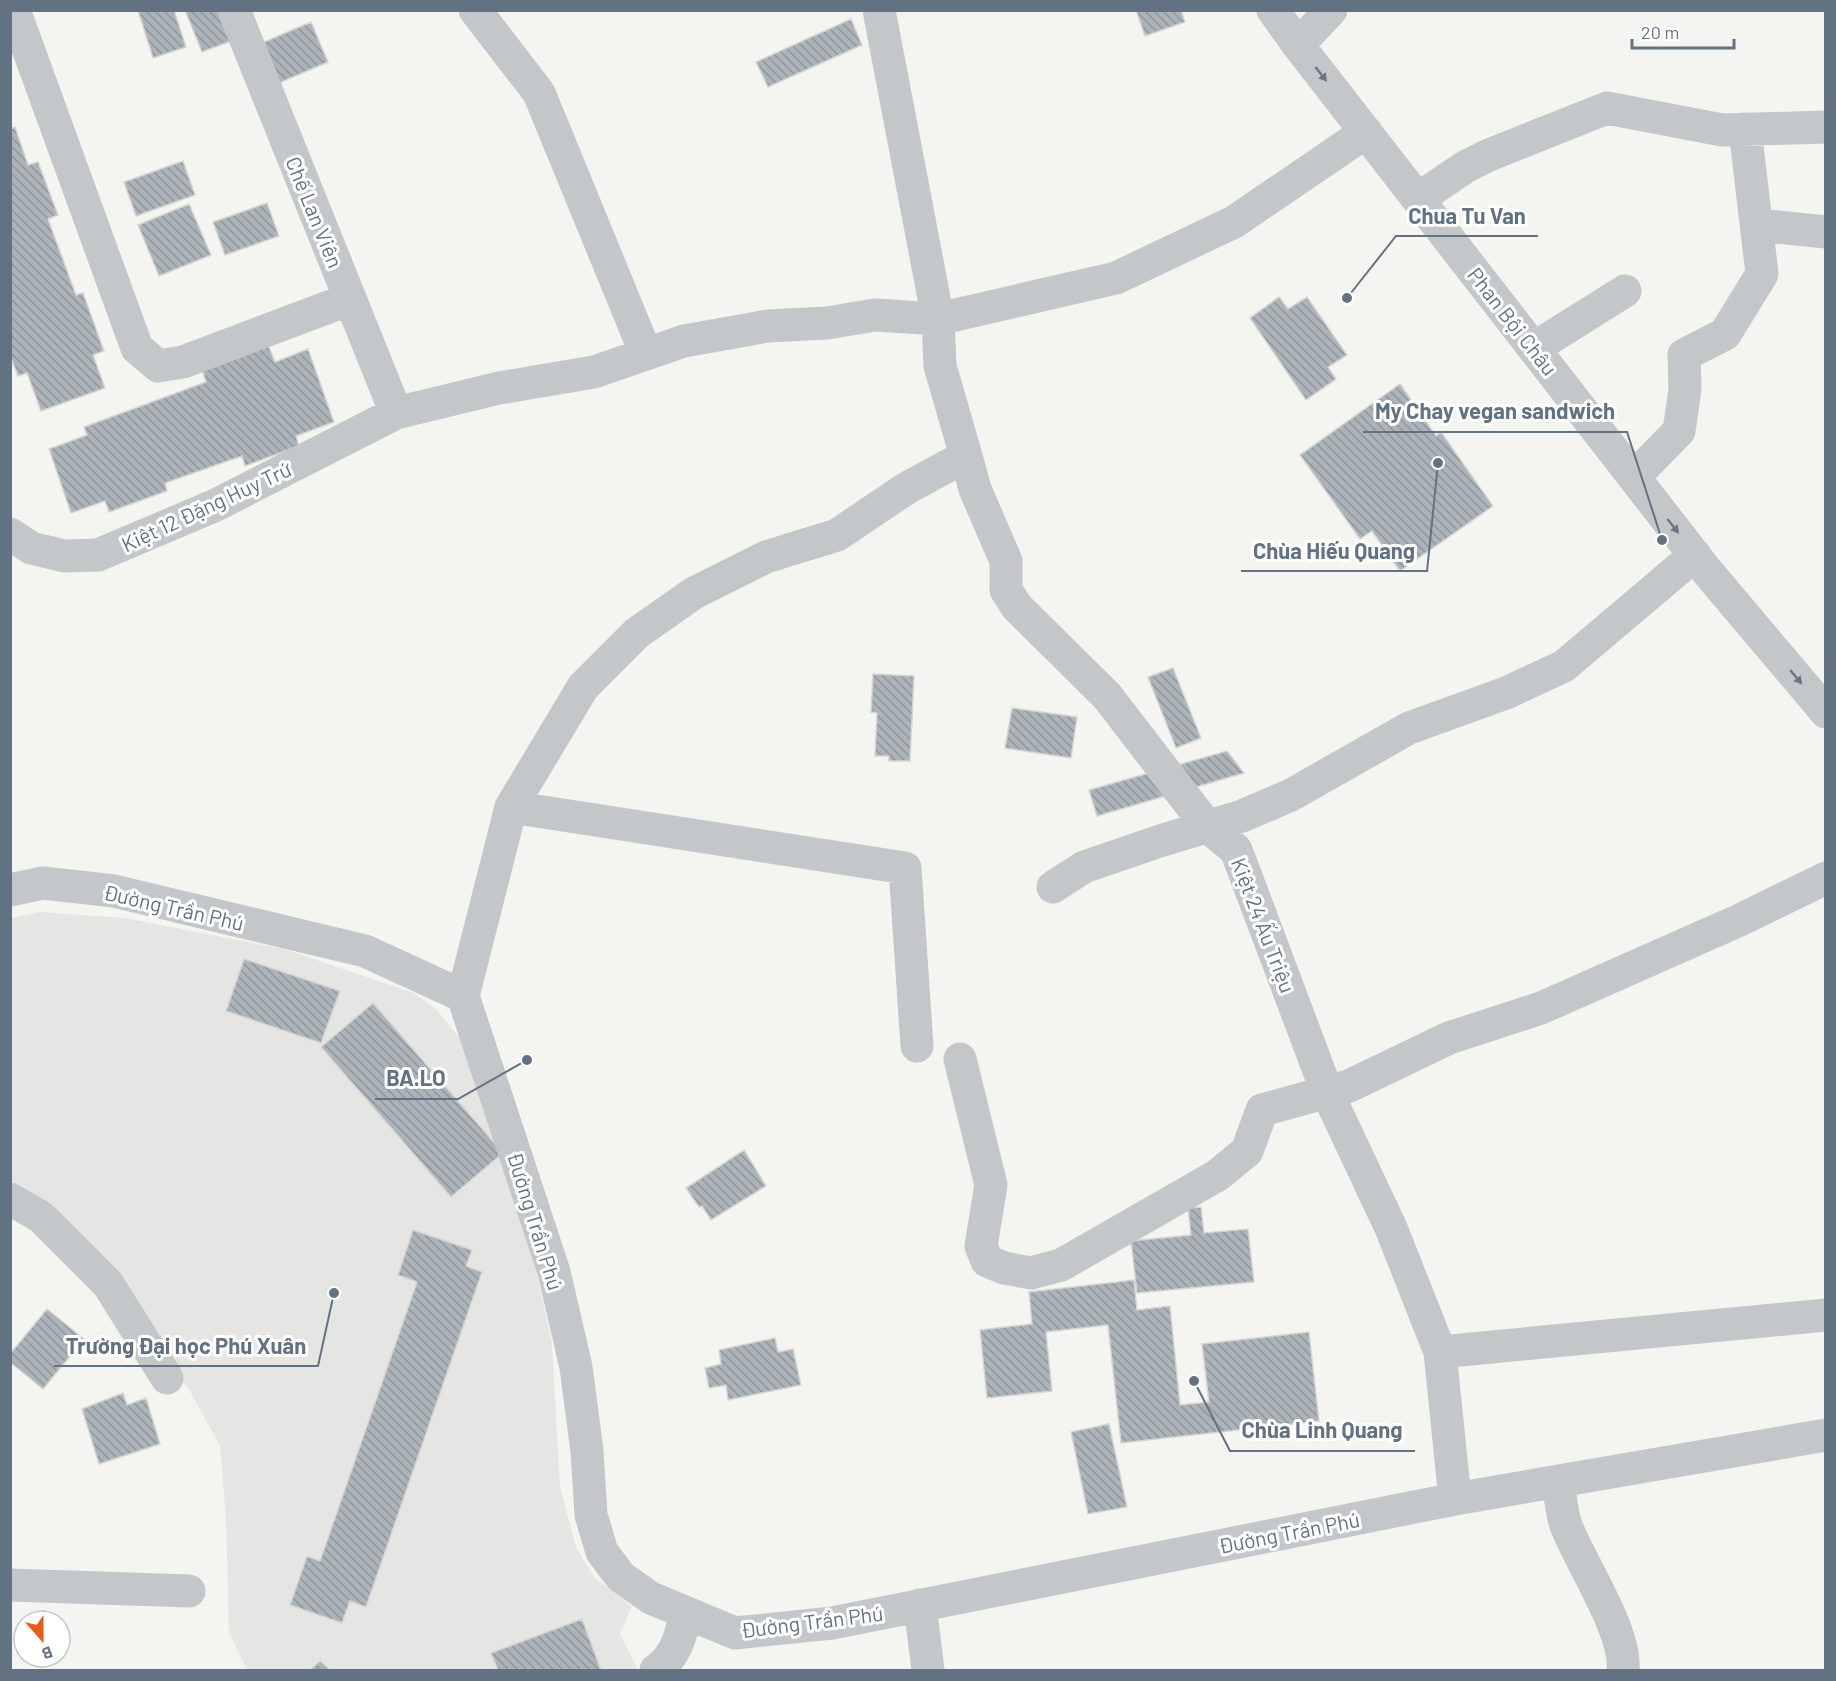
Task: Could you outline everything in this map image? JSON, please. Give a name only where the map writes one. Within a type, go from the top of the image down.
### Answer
[{"type":"street","points":[[14,10],[137,348],[158,366],[183,362],[350,299]]},
{"type":"street","name":"Chế Lan Viên","points":[[234,10],[396,413]]},
{"type":"street","points":[[475,10],[539,93],[646,354]]},
{"type":"street","name":"Kiệt 24 Ấu Triệu","points":[[879,10],[938,319],[940,366],[979,500],[1006,561],[1006,590],[1017,607],[1107,696],[1207,826],[1236,850],[1328,1092],[1391,1228],[1440,1352],[1455,1499]]},
{"type":"street","name":"Phan Bội Châu","points":[[1273,10],[1695,555],[1826,712]]},
{"type":"street","points":[[1298,45],[1331,10]]},
{"type":"street","points":[[1418,199],[1465,167],[1481,159],[1607,108],[1722,130],[1826,127]]},
{"type":"street","points":[[1634,477],[1679,431],[1684,389],[1684,355],[1725,334],[1761,274],[1745,129]]},
{"type":"street","name":"Kiệt 12 Đặng Huy Trứ","points":[[10,534],[32,548],[64,556],[98,555],[216,505],[396,413],[499,388],[594,372],[684,340],[768,326],[827,323],[875,315],[938,319],[1116,278],[1234,222],[1366,132]]},
{"type":"street","points":[[1756,225],[1826,232]]},
{"type":"street","points":[[1534,348],[1624,291]]},
{"type":"street","points":[[463,996],[511,807],[584,687],[637,633],[694,593],[766,557],[837,535],[908,488],[966,456]]},
{"type":"street","points":[[1053,887],[1084,867],[1242,816],[1291,795],[1409,728],[1506,693],[1564,666],[1695,555]]},
{"type":"street","points":[[511,807],[905,868],[917,1046]]},
{"type":"street","points":[[960,1059],[991,1185],[981,1246],[987,1261],[1004,1268],[1031,1273],[1061,1265],[1218,1175],[1246,1151],[1262,1110],[1348,1086],[1449,1038],[1541,1008],[1740,920],[1826,878]]},
{"type":"street","name":"Đường Trần Phú","points":[[10,890],[43,883],[114,891],[365,951],[463,996],[554,1272],[576,1367],[587,1451],[591,1515],[602,1552],[621,1577],[651,1598],[735,1633],[832,1623],[1455,1499],[1826,1435]]},
{"type":"street","points":[[10,1199],[41,1217],[108,1284],[167,1378]]},
{"type":"street","points":[[1440,1352],[1826,1315]]},
{"type":"street","points":[[1558,1482],[1566,1525],[1619,1638],[1624,1661],[1623,1671]]},
{"type":"street","points":[[10,1585],[189,1591]]},
{"type":"street","points":[[920,1605],[928,1671]]},
{"type":"street","points":[[656,1671],[666,1664],[680,1640],[686,1613]]},
{"type":"shaded area","points":[[40,912],[125,918],[284,949],[414,993],[437,1010],[462,1041],[536,1270],[552,1344],[560,1487],[576,1547],[594,1577],[632,1607],[620,1633],[638,1670],[247,1670],[229,1633],[226,1520],[220,1446],[191,1393],[157,1344],[11,1185],[11,918]]},
{"type":"building","points":[[138,10],[174,10],[186,47],[153,58]]},
{"type":"building","points":[[185,10],[219,10],[231,41],[202,52]]},
{"type":"building","points":[[1136,10],[1181,10],[1185,22],[1145,36]]},
{"type":"building","points":[[851,19],[862,45],[768,87],[756,62]]},
{"type":"building","points":[[311,22],[328,62],[279,83],[262,43]]},
{"type":"building","points":[[15,127],[28,165],[38,162],[58,215],[48,219],[76,295],[83,293],[104,351],[93,355],[105,388],[41,411],[27,373],[18,376],[10,355],[10,129]]},
{"type":"building","points":[[183,161],[195,195],[136,216],[124,182]]},
{"type":"building","points":[[267,203],[279,236],[225,255],[213,222]]},
{"type":"building","points":[[189,204],[211,255],[159,276],[138,225]]},
{"type":"building","points":[[1279,297],[1288,309],[1307,297],[1347,355],[1328,367],[1336,379],[1306,400],[1250,318]]},
{"type":"building","points":[[268,345],[275,362],[308,349],[334,422],[296,436],[299,446],[245,466],[242,456],[165,483],[167,491],[109,512],[105,501],[71,513],[49,449],[87,435],[84,427],[206,382],[202,369]]},
{"type":"building","points":[[1400,384],[1436,436],[1441,432],[1493,506],[1400,571],[1372,531],[1360,539],[1300,455]]},
{"type":"building","points":[[1173,668],[1201,738],[1176,748],[1148,677]]},
{"type":"building","points":[[873,674],[914,676],[910,761],[889,761],[889,756],[875,756],[877,713],[871,712]]},
{"type":"building","points":[[1012,708],[1077,717],[1071,758],[1005,748]]},
{"type":"building","points":[[1227,751],[1244,773],[1097,816],[1089,790]]},
{"type":"building","points":[[244,959],[340,991],[321,1043],[226,1011]]},
{"type":"building","points":[[373,1003],[503,1153],[451,1197],[321,1047]]},
{"type":"building","points":[[744,1150],[766,1186],[711,1220],[686,1188]]},
{"type":"building","points":[[1201,1207],[1204,1233],[1248,1229],[1254,1282],[1137,1293],[1131,1241],[1191,1235],[1188,1208]]},
{"type":"building","points":[[413,1230],[472,1250],[466,1266],[482,1272],[366,1607],[350,1601],[342,1623],[290,1605],[307,1556],[320,1561],[417,1282],[398,1275]]},
{"type":"building","points":[[1134,1280],[1137,1310],[1170,1306],[1180,1405],[1209,1402],[1202,1344],[1309,1332],[1319,1421],[1121,1443],[1108,1325],[1046,1332],[1052,1391],[987,1398],[980,1330],[1032,1324],[1029,1292]]},
{"type":"building","points":[[47,1309],[84,1339],[43,1389],[10,1362],[10,1354]]},
{"type":"building","points":[[775,1338],[778,1352],[793,1349],[801,1385],[728,1400],[726,1385],[709,1388],[705,1368],[721,1364],[719,1350]]},
{"type":"building","points":[[123,1393],[127,1405],[146,1398],[160,1444],[99,1464],[82,1409]]},
{"type":"building","points":[[1109,1424],[1127,1507],[1088,1514],[1071,1432]]},
{"type":"building","points":[[582,1619],[601,1670],[498,1670],[491,1653]]},
{"type":"building","points":[[320,1661],[330,1670],[310,1670]]},
{"type":"place","name":"Chua Tu Van","points":[[1347,298]]},
{"type":"place","name":"Chùa Hiếu Quang","points":[[1438,463]]},
{"type":"place","name":"My Chay vegan sandwich","points":[[1662,540]]},
{"type":"place","name":"BA.LO","points":[[527,1060]]},
{"type":"place","name":"Trường Đại học Phú Xuân","points":[[334,1293]]},
{"type":"place","name":"Chùa Linh Quang","points":[[1194,1381]]}]
